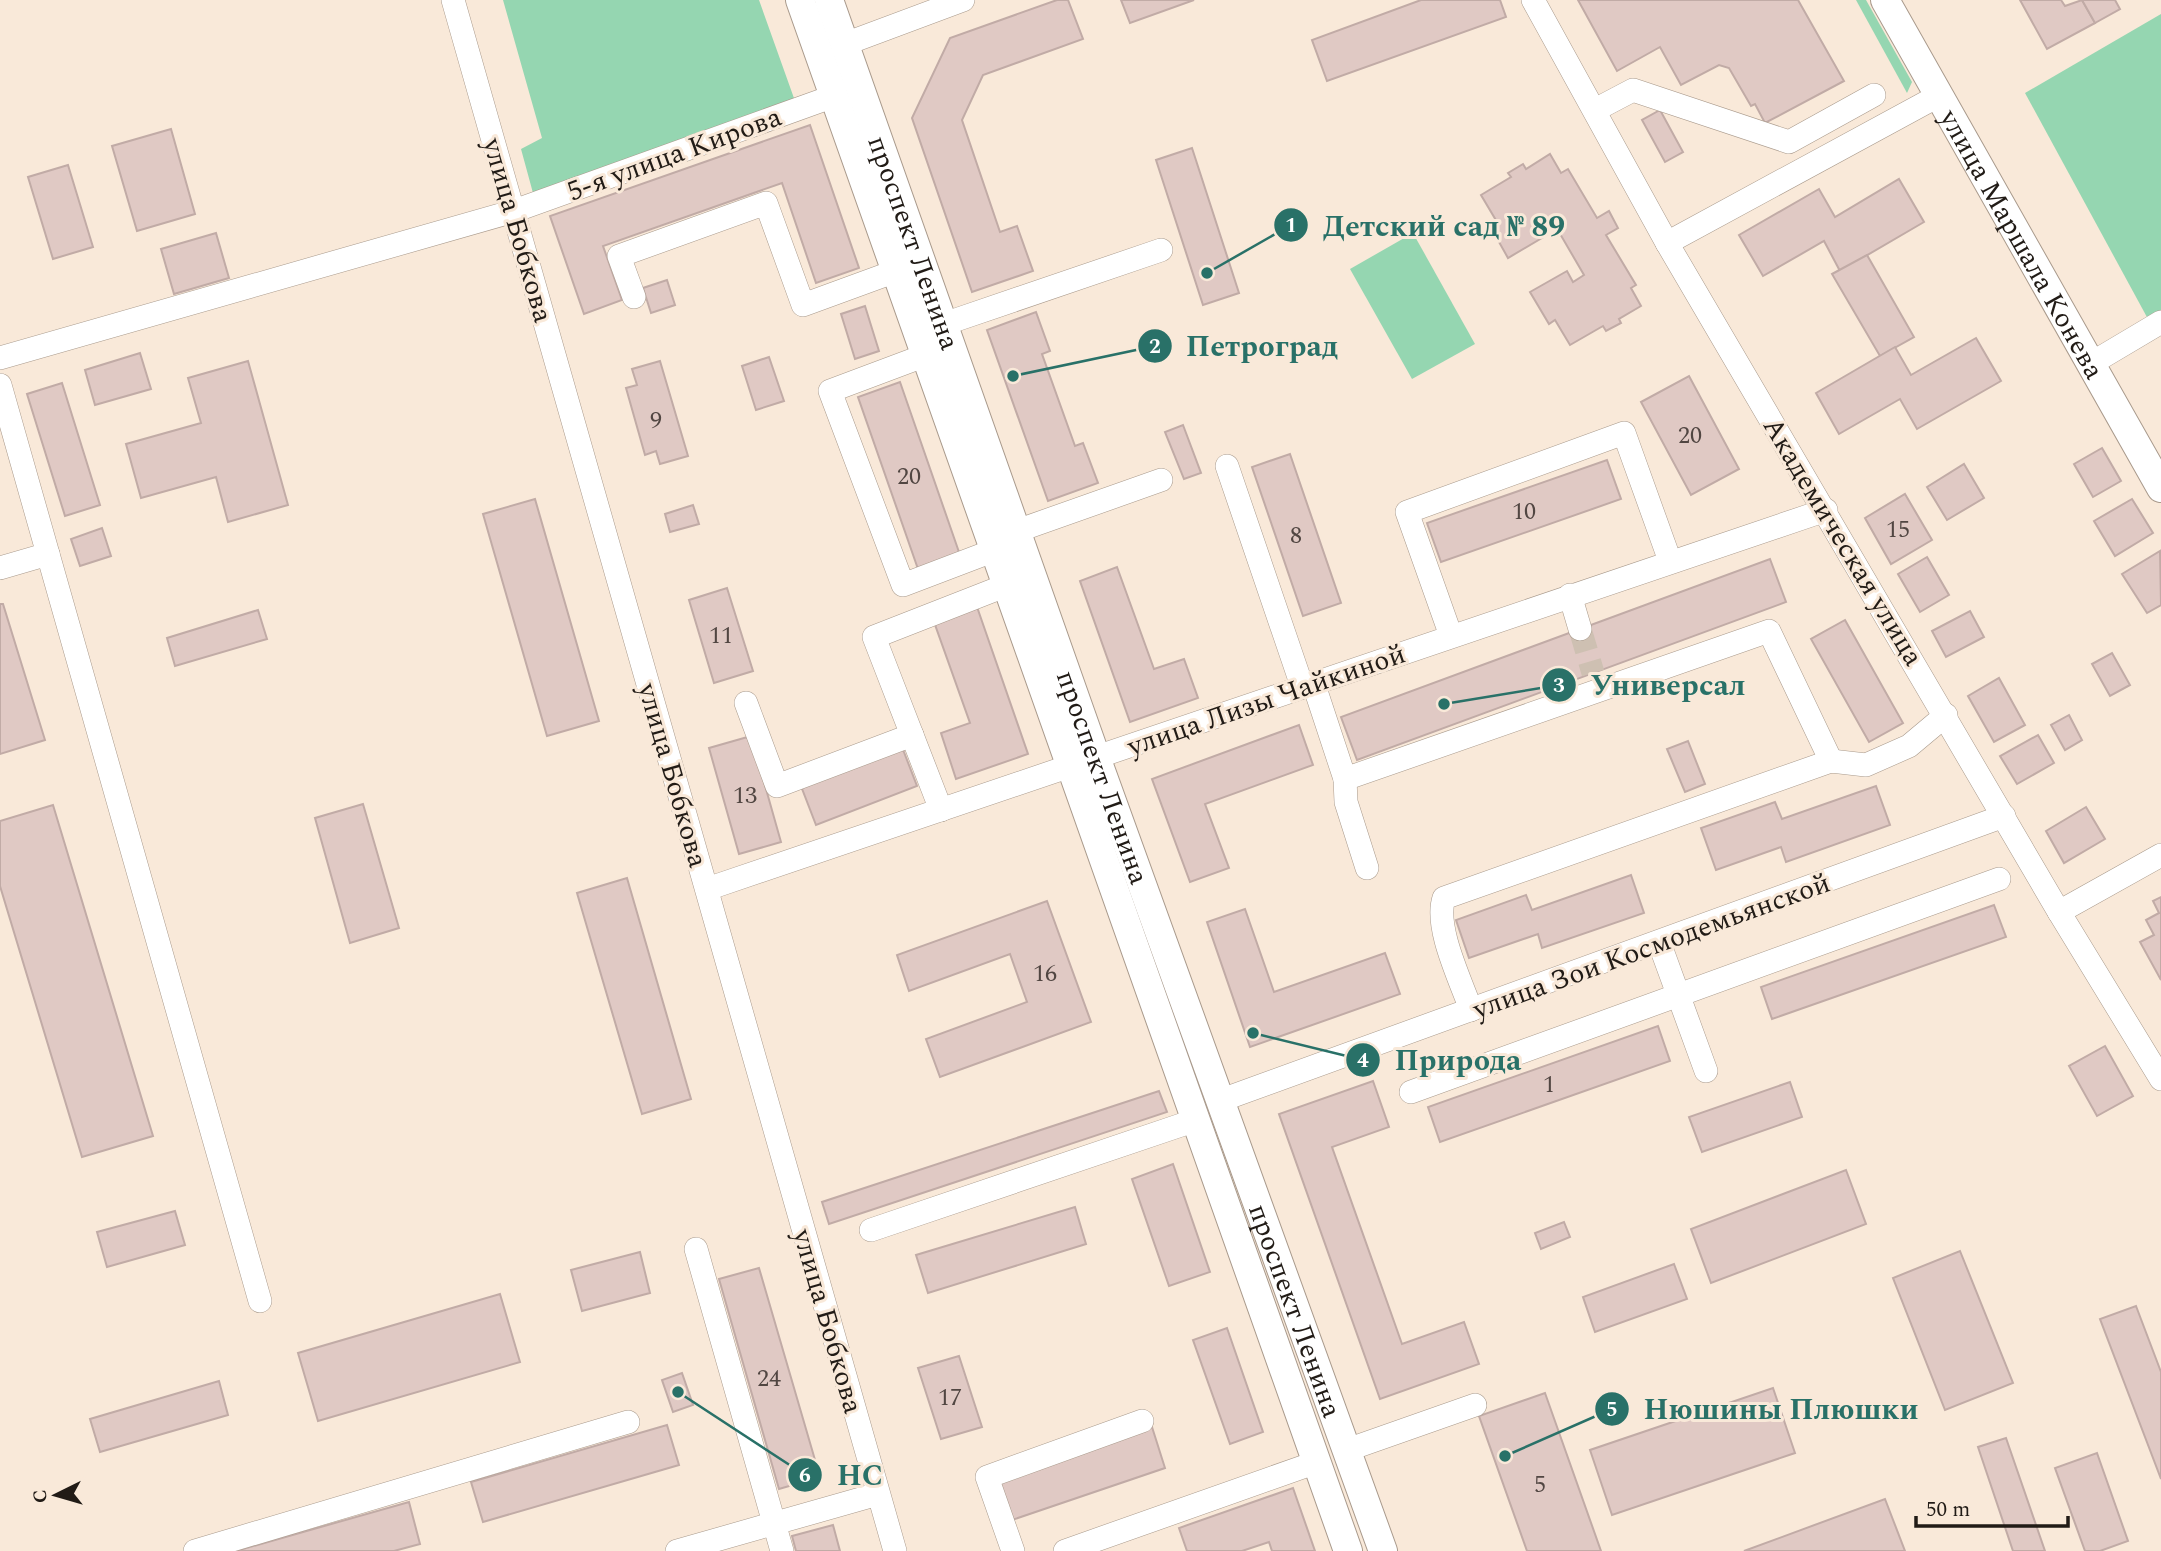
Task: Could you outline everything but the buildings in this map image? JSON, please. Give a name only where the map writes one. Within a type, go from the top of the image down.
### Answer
[{"type":"main road","name":"проспект Ленина","points":[[800,0],[1007,585],[1084,761],[1219,1101],[1383,1551]]},
{"type":"main road","name":"проспект Ленина","points":[[829,0],[1017,531],[1084,761],[1192,1107],[1348,1551]]},
{"type":"main road","name":"улица Маршала Конева","points":[[1885,0],[2161,488]]},
{"type":"main road","points":[[814,38],[828,47],[845,44]]},
{"type":"main road","points":[[834,96],[850,95],[868,109]]},
{"type":"main road","points":[[1192,1107],[1219,1101]]},
{"type":"street","name":"улица Бобкова","points":[[453,0],[895,1551]]},
{"type":"street","points":[[845,44],[963,0]]},
{"type":"street","name":"Академическая улица","points":[[1533,0],[1667,243],[1826,510],[2059,912],[2161,1079]]},
{"type":"street","points":[[1595,110],[1633,90],[1789,142],[1874,95]]},
{"type":"street","name":"5-я улица Кирова","points":[[0,358],[513,211],[834,96]]},
{"type":"street","points":[[1667,243],[1938,96]]},
{"type":"street","points":[[634,297],[619,256],[766,203],[803,305],[896,271]]},
{"type":"street","points":[[944,324],[1161,250]]},
{"type":"street","points":[[2092,363],[2161,322]]},
{"type":"street","points":[[926,355],[830,391],[903,585],[995,550]]},
{"type":"street","points":[[0,385],[260,1301]]},
{"type":"street","points":[[1451,636],[1407,512],[1624,433],[1670,561]]},
{"type":"street","points":[[1227,466],[1345,779],[1346,802],[1367,868]]},
{"type":"street","points":[[1017,531],[1161,480]]},
{"type":"street","name":"улица Лизы Чайкиной","points":[[707,889],[1826,510]]},
{"type":"street","points":[[0,568],[48,554]]},
{"type":"street","points":[[941,810],[874,637],[1007,585]]},
{"type":"street","points":[[1570,595],[1580,629]]},
{"type":"street","points":[[1345,779],[1596,682],[1769,631],[1831,761]]},
{"type":"street","points":[[746,703],[777,786],[912,735]]},
{"type":"street","points":[[1471,1010],[1444,930],[1440,909],[1444,898],[1831,761],[1866,765],[1909,746],[1946,715]]},
{"type":"street","name":"улица Зои Космодемьянской","points":[[1219,1101],[2004,816]]},
{"type":"street","points":[[2059,912],[2161,855]]},
{"type":"street","points":[[1411,1092],[1999,879]]},
{"type":"street","points":[[1659,942],[1706,1071]]},
{"type":"street","points":[[871,1230],[1192,1107]]},
{"type":"street","points":[[696,1249],[782,1551]]},
{"type":"street","points":[[1347,1450],[1475,1405]]},
{"type":"street","points":[[195,1551],[628,1422]]},
{"type":"street","points":[[1013,1551],[987,1477],[1142,1422]]},
{"type":"street","points":[[1066,1551],[1317,1462]]},
{"type":"street","points":[[677,1551],[720,1546],[774,1523],[878,1494]]},
{"type":"green space","points":[[503,0],[759,0],[795,101],[533,193],[521,149],[542,138]]},
{"type":"green space","points":[[1856,0],[1866,0],[1912,82],[1907,93]]},
{"type":"green space","points":[[2161,14],[2161,311],[2148,319],[2025,93]]},
{"type":"green space","points":[[1413,233],[1475,344],[1412,379],[1350,269]]},
{"type":"tunnel","points":[[1580,629],[1593,673]]},
{"type":"place","name":"Детский сад № 89","points":[[1207,273]]},
{"type":"place","name":"Петроград","points":[[1013,376]]},
{"type":"place","name":"Универсал","points":[[1444,704]]},
{"type":"place","name":"Природа","points":[[1253,1033]]},
{"type":"place","name":"НС","points":[[678,1392]]},
{"type":"place","name":"Нюшины Плюшки","points":[[1505,1456]]}]
